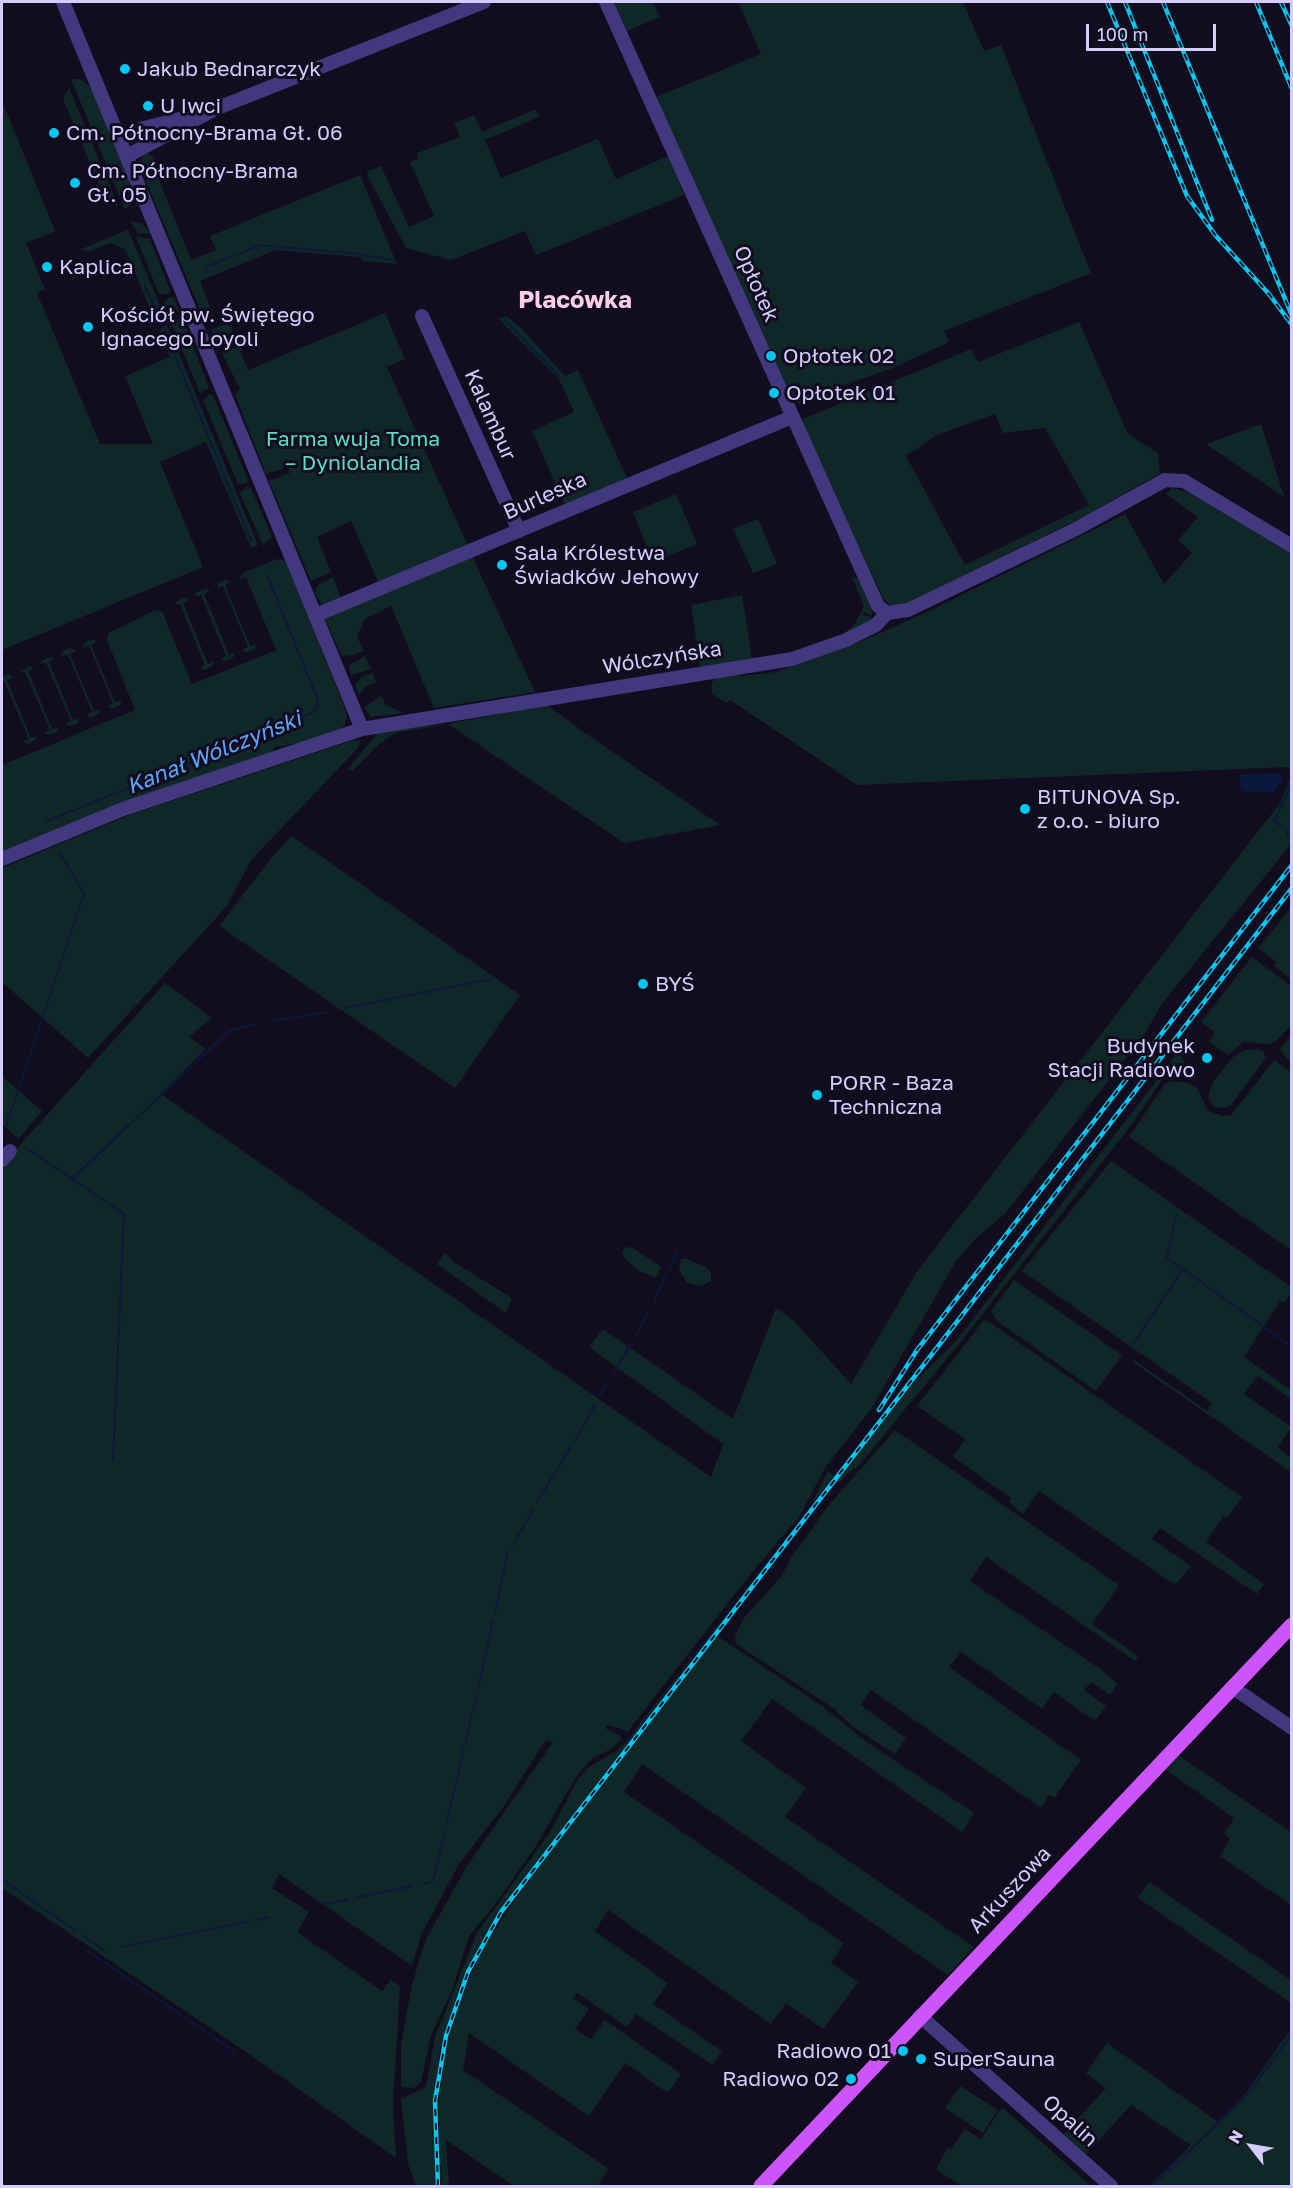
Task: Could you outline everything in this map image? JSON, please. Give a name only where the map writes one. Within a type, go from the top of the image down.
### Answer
[{"type":"main road","name":"Arkuszowa","points":[[761,2187],[920,2016],[1292,1625]]},
{"type":"street","points":[[63,2],[362,729]]},
{"type":"street","points":[[120,139],[140,129],[210,111],[484,2]]},
{"type":"street","name":"Opłotek","points":[[606,2],[878,606],[887,613]]},
{"type":"street","points":[[127,156],[186,127],[210,111]]},
{"type":"street","name":"Kalambur","points":[[422,316],[519,531]]},
{"type":"street","name":"Burleska","points":[[316,615],[792,417]]},
{"type":"street","name":"Wólczyńska","points":[[2,859],[123,809],[362,729],[792,659],[846,640],[876,625],[887,613],[908,610],[1076,529],[1165,480],[1184,481],[1292,546]]},
{"type":"street","points":[[1232,1688],[1292,1728]]},
{"type":"street","name":"Opalin","points":[[920,2016],[1111,2187]]},
{"type":"green space","points":[[614,2],[653,2],[660,17],[627,31]]},
{"type":"green space","points":[[738,2],[963,2],[984,51],[1001,45],[1091,273],[944,331],[949,342],[893,368],[838,387],[802,405],[794,402],[656,97],[761,54]]},
{"type":"green space","points":[[71,79],[80,79],[92,88],[134,190],[132,203],[125,210]]},
{"type":"green space","points":[[69,88],[118,205],[111,205],[105,199],[63,99]]},
{"type":"green space","points":[[2,101],[55,231],[26,243],[45,289],[37,293],[100,444],[153,444],[125,376],[170,357],[159,329],[167,325],[258,545],[251,548],[206,442],[160,462],[203,567],[2,650]]},
{"type":"green space","points":[[536,109],[539,117],[485,140],[501,178],[598,139],[616,179],[668,156],[684,195],[536,255],[525,231],[451,260],[406,248],[367,175],[368,171],[381,166],[409,227],[434,216],[410,162],[418,158],[417,153],[460,137],[454,123],[474,115],[482,132]]},
{"type":"green space","points":[[146,152],[155,159],[153,165],[191,260],[216,250],[210,236],[360,175],[397,264],[363,261],[361,257],[275,250],[200,281],[215,320],[206,324],[147,184],[140,161]]},
{"type":"green space","points":[[130,221],[142,223],[152,234],[138,233]]},
{"type":"green space","points":[[128,230],[165,317],[155,321],[125,249],[110,243],[90,251],[79,250]]},
{"type":"green space","points":[[136,237],[150,239],[170,290],[169,294],[159,294]]},
{"type":"green space","points":[[170,297],[174,298],[179,311],[168,316],[163,303]]},
{"type":"green space","name":"Farma wuja Toma – Dyniolandia","points":[[385,313],[405,359],[387,367],[469,548],[380,586],[351,521],[317,537],[331,572],[311,581],[269,481],[290,473],[288,467],[266,474],[235,395],[240,389],[222,353],[238,346],[248,370]]},
{"type":"green space","points":[[506,316],[520,327],[565,376],[578,370],[628,480],[566,507],[532,431],[574,412],[559,379],[499,319]]},
{"type":"green space","points":[[182,317],[209,388],[200,393],[171,322]]},
{"type":"green space","points":[[1079,322],[1128,434],[1158,453],[1160,473],[1092,512],[970,573],[899,607],[891,606],[884,600],[800,420],[971,349],[978,362]],"holes":[[[995,414],[1003,433],[1045,428],[1089,505],[965,565],[906,456],[937,435]]]},
{"type":"green space","points":[[229,323],[234,336],[217,342],[211,330]]},
{"type":"green space","points":[[210,394],[213,395],[248,480],[246,483],[238,484],[203,400]]},
{"type":"green space","points":[[1261,424],[1284,497],[1206,444]]},
{"type":"green space","points":[[248,486],[251,488],[272,537],[263,545],[240,493]]},
{"type":"green space","points":[[1172,488],[1196,494],[1291,554],[1291,844],[1161,1005],[1146,1032],[1005,1214],[975,1239],[956,1261],[871,1409],[825,1468],[799,1517],[753,1571],[628,1731],[608,1725],[605,1728],[620,1736],[621,1739],[613,1748],[593,1758],[577,1775],[536,1846],[493,1907],[469,1936],[452,1991],[431,2035],[421,2082],[414,2088],[401,2087],[401,2045],[412,1984],[426,1939],[467,1866],[553,1742],[547,1740],[543,1744],[504,1806],[459,1864],[421,1935],[412,1966],[279,1874],[272,1888],[309,1912],[297,1932],[382,1991],[391,1980],[400,1986],[393,2104],[396,2158],[249,2054],[2,1888],[2,1165],[165,983],[212,1018],[189,1037],[205,1049],[161,1094],[711,1477],[723,1444],[589,1347],[603,1329],[733,1419],[776,1308],[794,1321],[851,1384],[918,1270],[1280,803],[1290,779],[1289,767],[857,785],[730,700],[726,703],[712,694],[712,682],[718,676],[735,673],[739,676],[776,672],[860,642],[927,612],[1125,514],[1164,584],[1192,553],[1178,540],[1198,517],[1166,494]]},
{"type":"green space","points":[[676,494],[697,544],[653,562],[633,512]]},
{"type":"green space","points":[[758,519],[777,564],[753,573],[733,529]]},
{"type":"green space","points":[[472,556],[535,692],[434,708],[391,606],[365,619],[357,637],[364,651],[348,656],[341,655],[325,619],[327,616]]},
{"type":"green space","points":[[277,559],[283,560],[288,566],[347,714],[345,725],[334,733],[301,743],[275,747],[269,756],[2,853],[2,765],[135,710],[107,640],[108,633],[156,610],[162,611],[192,684],[276,650],[246,577],[239,579],[243,573]]},
{"type":"green space","points":[[333,577],[342,601],[322,604],[315,594],[316,589],[318,585]]},
{"type":"green space","points":[[852,577],[858,579],[872,610],[872,616],[864,612],[863,615],[871,617],[872,621],[844,634],[854,625],[864,606]]},
{"type":"green space","points":[[226,580],[231,582],[225,585],[250,646],[256,644],[255,649],[247,652],[242,650],[248,647],[223,586],[217,588],[218,583]]},
{"type":"green space","points":[[206,588],[210,591],[204,594],[229,655],[235,653],[233,658],[225,661],[221,659],[226,656],[201,595],[195,596],[197,592]]},
{"type":"green space","points":[[742,595],[752,659],[700,668],[691,605]]},
{"type":"green space","points":[[184,597],[189,600],[183,603],[208,664],[214,662],[212,666],[204,670],[200,668],[205,665],[180,604],[174,604]]},
{"type":"green space","points":[[93,639],[97,642],[91,645],[115,702],[122,701],[120,705],[112,709],[107,706],[113,703],[89,646],[83,647],[84,643]]},
{"type":"green space","points":[[71,648],[76,651],[70,654],[94,711],[101,710],[99,714],[91,718],[86,715],[92,712],[68,655],[61,656],[63,651]]},
{"type":"green space","points":[[365,656],[371,669],[351,675],[349,665]]},
{"type":"green space","points":[[50,657],[55,659],[49,662],[73,720],[79,719],[78,723],[70,726],[65,724],[71,721],[46,663],[40,664],[42,660]]},
{"type":"green space","points":[[29,666],[34,668],[28,671],[52,729],[58,727],[57,732],[49,735],[44,733],[50,730],[25,672],[19,673]]},
{"type":"green space","points":[[372,673],[376,682],[366,686],[359,695],[355,685],[362,677]]},
{"type":"green space","points":[[9,674],[13,677],[7,680],[31,738],[37,736],[28,744],[23,741],[29,739],[4,681],[2,681],[2,677]]},
{"type":"green space","points":[[382,696],[385,704],[403,713],[371,717],[364,707]]},
{"type":"green space","points":[[547,705],[720,825],[624,843],[448,724]]},
{"type":"green space","points":[[448,724],[394,733],[379,744],[352,771],[348,769],[380,730]]},
{"type":"green space","points":[[354,740],[360,741],[358,748],[251,860],[227,906],[88,1058],[2,982],[2,868],[132,814]]},
{"type":"green space","points":[[292,836],[520,995],[455,1088],[219,926],[271,858]]},
{"type":"green space","points":[[1291,908],[1291,979],[1274,966],[1277,962],[1258,948]]},
{"type":"green space","points":[[1252,957],[1291,986],[1291,1025],[1275,1042],[1268,1044],[1243,1042],[1228,1055],[1209,1042],[1215,1032],[1201,1022]]},
{"type":"green space","points":[[1291,1035],[1291,1063],[1280,1050]]},
{"type":"green space","points":[[1180,1050],[1189,1076],[1176,1073],[1162,1080],[1129,1128],[958,1345],[861,1463],[826,1493],[911,1386],[956,1341]]},
{"type":"green space","points":[[1246,1050],[1263,1051],[1266,1058],[1231,1105],[1226,1108],[1214,1107],[1208,1097],[1213,1082],[1233,1057]]},
{"type":"green space","points":[[1274,1060],[1291,1072],[1291,1250],[1129,1137],[1164,1085],[1170,1081],[1188,1083],[1197,1088],[1208,1111],[1222,1116],[1231,1115]]},
{"type":"green space","points":[[2,1076],[42,1111],[18,1139],[2,1124]]},
{"type":"green space","points":[[1111,1161],[1291,1287],[1291,1292],[1284,1303],[1280,1301],[1244,1357],[1291,1390],[1291,1399],[1258,1376],[1244,1394],[1291,1427],[1278,1448],[1291,1458],[1291,1472],[1133,1362],[1134,1360],[1207,1411],[1212,1403],[1022,1271]]},
{"type":"green space","points":[[631,1247],[661,1267],[656,1278],[639,1271],[624,1258],[622,1252],[625,1248]]},
{"type":"green space","points":[[445,1253],[455,1263],[512,1298],[506,1313],[437,1264]]},
{"type":"green space","points":[[681,1259],[687,1259],[706,1267],[711,1273],[711,1281],[701,1286],[687,1283],[679,1270]]},
{"type":"green space","points":[[1014,1280],[1122,1355],[1096,1391],[997,1321],[991,1311]]},
{"type":"green space","points":[[985,1319],[1242,1497],[1227,1518],[1224,1515],[1206,1542],[1264,1584],[1257,1594],[1160,1528],[1152,1539],[1191,1566],[1175,1585],[1039,1491],[1023,1514],[1009,1502],[1011,1498],[953,1457],[965,1439],[917,1406]]},
{"type":"green space","points":[[895,1430],[1119,1585],[1092,1624],[1138,1656],[1135,1661],[986,1557],[970,1581],[1102,1670],[1117,1684],[1110,1695],[1091,1682],[1084,1690],[1106,1706],[1095,1721],[1054,1692],[1042,1709],[961,1652],[949,1667],[1081,1760],[1054,1798],[1049,1795],[1041,1808],[871,1690],[860,1705],[906,1738],[895,1754],[852,1726],[833,1708],[736,1644],[735,1636],[744,1618],[781,1577],[791,1558],[828,1506]]},
{"type":"green space","points":[[828,1471],[834,1476],[812,1504],[825,1476]]},
{"type":"green space","points":[[770,1558],[521,1882],[478,1948],[457,1995],[439,2057],[433,2106],[437,2186],[416,2186],[408,2164],[401,2099],[426,2087],[435,2037],[477,1933],[550,1832],[578,1779],[589,1767],[618,1750],[626,1742]]},
{"type":"green space","points":[[717,1636],[822,1706],[864,1740],[974,1813],[962,1832],[772,1699],[741,1741],[806,1788],[785,1817],[974,1947],[948,1975],[642,1764],[624,1792],[844,1943],[831,1963],[858,1982],[823,2029],[786,2003],[771,2024],[608,1910],[595,1931],[668,1983],[653,2004],[722,2051],[713,2065],[636,2014],[627,2027],[577,1993],[573,1998],[589,2009],[575,2029],[591,2039],[605,2020],[681,2074],[668,2093],[625,2063],[589,2116],[469,2033],[463,2070],[609,2169],[597,2186],[514,2186],[446,2140],[449,2186],[442,2186],[438,2108],[444,2054],[461,1998],[482,1950],[525,1885]]},
{"type":"green space","points":[[1178,1755],[1291,1832],[1291,1905],[1220,1856],[1230,1839],[1224,1834],[1234,1818],[1165,1769]]},
{"type":"green space","points":[[1149,1882],[1291,1980],[1291,2003],[1138,1898]]},
{"type":"green space","points":[[1291,2029],[1291,2186],[1150,2186],[1191,2145],[1131,2105],[1086,2154],[1064,2134],[1106,2088],[1086,2073],[1107,2043],[1218,2122],[1245,2094]]},
{"type":"green space","points":[[960,2086],[998,2110],[983,2133],[945,2108]]},
{"type":"green space","points":[[1002,2107],[1091,2186],[961,2186],[936,2169],[948,2147],[951,2149],[965,2129],[981,2139]]},
{"type":"water","points":[[1280,773],[1282,779],[1274,793],[1244,791],[1240,787],[1239,776],[1242,774]]},
{"type":"waterway","points":[[206,267],[260,245],[349,253],[394,260]]},
{"type":"waterway","name":"Kanał Wólczyński","points":[[145,287],[159,316]]},
{"type":"waterway","points":[[505,320],[558,375]]},
{"type":"waterway","name":"Kanał Wólczyński","points":[[165,331],[251,541]]},
{"type":"waterway","name":"Kanał Wólczyński","points":[[45,822],[312,713],[317,708],[318,700],[267,575]]},
{"type":"waterway","points":[[1288,837],[1285,829],[1274,821],[1292,783]]},
{"type":"waterway","name":"Kanał Wólczyński","points":[[6,1126],[84,894],[60,853]]},
{"type":"waterway","points":[[345,1008],[492,979]]},
{"type":"waterway","points":[[270,1021],[329,1012]]},
{"type":"waterway","points":[[73,1178],[229,1031],[258,1023]]},
{"type":"waterway","points":[[25,1147],[124,1214],[113,1460]]},
{"type":"waterway","points":[[1176,1214],[1167,1258],[1292,1347]]},
{"type":"waterway","points":[[669,1268],[677,1252]]},
{"type":"waterway","points":[[1133,1344],[1183,1269]]},
{"type":"waterway","points":[[654,1301],[665,1276]]},
{"type":"waterway","points":[[636,1336],[649,1310]]},
{"type":"waterway","points":[[613,1374],[632,1342]]},
{"type":"waterway","points":[[600,1395],[608,1382]]},
{"type":"waterway","points":[[575,1441],[595,1405]]},
{"type":"waterway","points":[[537,1502],[570,1448]]},
{"type":"waterway","points":[[513,1544],[533,1510]]},
{"type":"waterway","points":[[495,1613],[508,1552]]},
{"type":"waterway","points":[[479,1686],[493,1620]]},
{"type":"waterway","points":[[473,1711],[477,1694]]},
{"type":"waterway","points":[[466,1741],[472,1714]]},
{"type":"waterway","points":[[446,1824],[464,1749]]},
{"type":"waterway","points":[[423,1884],[431,1882],[434,1878],[444,1834]]},
{"type":"waterway","points":[[2,1880],[76,1931]]},
{"type":"waterway","points":[[355,1898],[412,1886]]},
{"type":"waterway","points":[[326,1904],[347,1900]]},
{"type":"waterway","points":[[255,1920],[268,1917]]},
{"type":"waterway","points":[[121,1947],[245,1922]]},
{"type":"waterway","points":[[82,1935],[105,1951]]},
{"type":"waterway","points":[[88,1951],[235,2052]]},
{"type":"waterway","points":[[1153,2186],[1246,2096],[1292,2034]]},
{"type":"railway","points":[[1107,2],[1187,196],[1216,236],[1269,294],[1292,325]]},
{"type":"railway","points":[[1125,2],[1212,220]]},
{"type":"railway","points":[[1163,2],[1292,316]]},
{"type":"railway","points":[[1256,2],[1292,89]]},
{"type":"railway","points":[[1281,2],[1292,26]]},
{"type":"railway","points":[[879,1410],[917,1350],[1292,865]]},
{"type":"railway","points":[[438,2186],[435,2101],[446,2036],[468,1972],[501,1912],[1292,888]]},
{"type":"place","name":"Jakub Bednarczyk","points":[[125,69]]},
{"type":"place","name":"U Iwci","points":[[148,106]]},
{"type":"place","name":"Cm. Północny-Brama Gł. 06","points":[[54,133]]},
{"type":"place","name":"Cm. Północny-Brama Gł. 05","points":[[75,183]]},
{"type":"place","name":"Kaplica","points":[[47,267]]},
{"type":"place","name":"Kościół pw. Świętego Ignacego Loyoli","points":[[88,327]]},
{"type":"place","name":"Opłotek 02","points":[[771,356]]},
{"type":"place","name":"Opłotek 01","points":[[774,393]]},
{"type":"place","name":"Sala Królestwa Świadków Jehowy","points":[[502,565]]},
{"type":"place","name":"BITUNOVA Sp. z o.o. - biuro","points":[[1025,809]]},
{"type":"place","name":"BYŚ","points":[[643,984]]},
{"type":"place","name":"Budynek Stacji Radiowo","points":[[1207,1058]]},
{"type":"place","name":"PORR - Baza Techniczna","points":[[817,1095]]},
{"type":"place","name":"Radiowo 01","points":[[903,2051]]},
{"type":"place","name":"SuperSauna","points":[[921,2059]]},
{"type":"place","name":"Radiowo 02","points":[[851,2079]]},
{"type":"district","name":"Placówka","points":[[575,300]]}]
